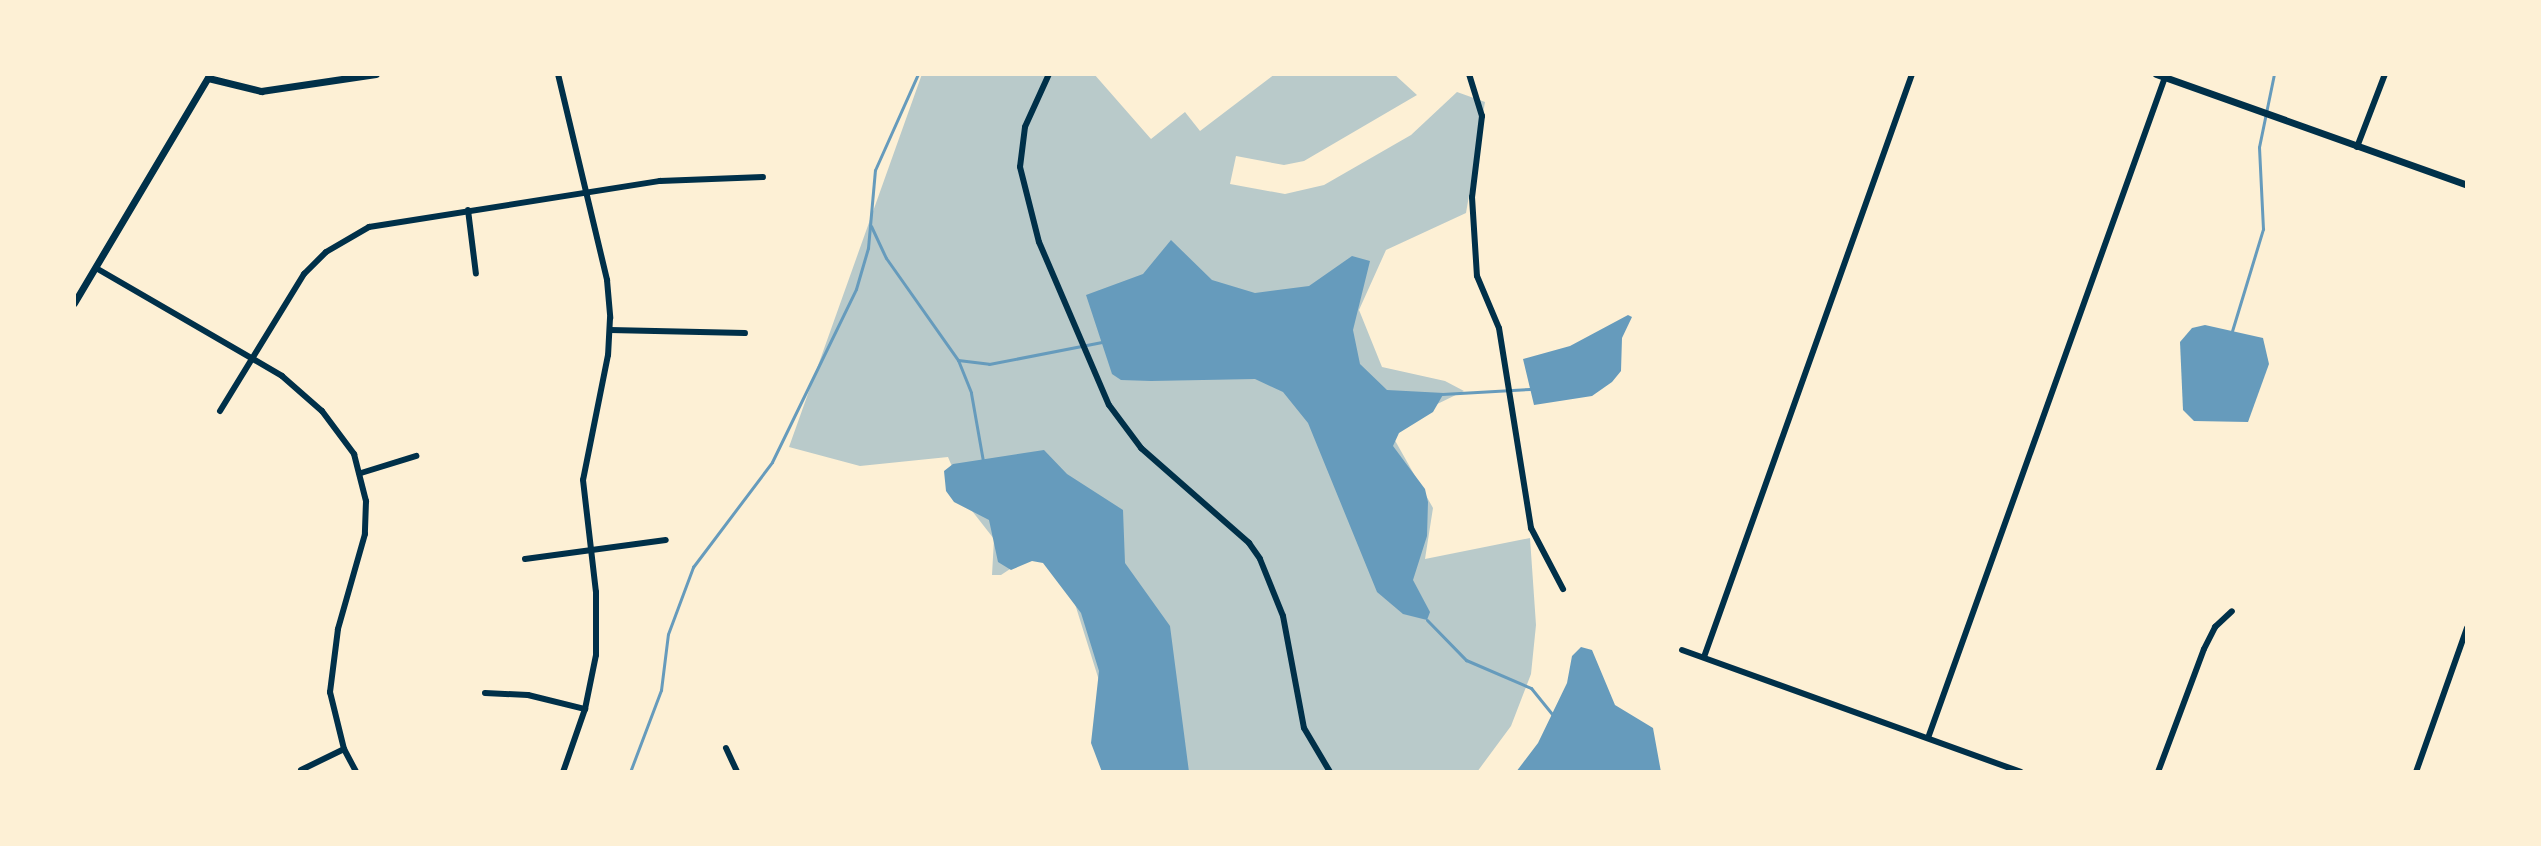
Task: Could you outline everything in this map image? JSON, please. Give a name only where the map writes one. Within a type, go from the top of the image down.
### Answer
[{"type":"street","points":[[74,303],[209,76],[219,85],[261,91],[376,74]]},
{"type":"street","points":[[558,74],[607,280],[610,330],[583,480],[597,641],[585,709],[563,772]]},
{"type":"street","points":[[1049,74],[1025,127],[1021,152],[1021,179],[1039,242],[1109,405],[1141,448],[1249,543],[1260,559],[1283,616],[1304,728],[1330,772]]},
{"type":"street","points":[[1469,74],[1482,116],[1472,197],[1477,276],[1499,328],[1531,528],[1563,589]]},
{"type":"street","points":[[1704,657],[1912,74]]},
{"type":"street","points":[[2156,74],[2467,185]]},
{"type":"street","points":[[2357,147],[2385,74]]},
{"type":"street","points":[[1928,738],[2165,77]]},
{"type":"street","points":[[220,411],[298,283],[340,242],[384,222],[677,179],[763,177]]},
{"type":"street","points":[[468,210],[476,274]]},
{"type":"street","points":[[96,268],[282,376],[322,411],[354,454],[361,473],[365,534],[331,675],[331,705],[344,749],[356,772]]},
{"type":"street","points":[[610,330],[745,333]]},
{"type":"street","points":[[361,473],[416,456]]},
{"type":"street","points":[[525,559],[666,540]]},
{"type":"street","points":[[2158,772],[2204,649],[2215,627],[2232,611]]},
{"type":"street","points":[[2416,772],[2467,628]]},
{"type":"street","points":[[1682,650],[2021,772]]},
{"type":"street","points":[[485,693],[528,695],[585,709]]},
{"type":"street","points":[[726,748],[737,772]]},
{"type":"street","points":[[301,770],[344,749]]},
{"type":"shaded area","points":[[922,74],[1094,74],[1151,139],[1185,112],[1200,131],[1275,74],[1394,74],[1417,95],[1304,161],[1284,165],[1236,156],[1230,184],[1285,194],[1324,185],[1411,135],[1457,92],[1485,102],[1466,213],[1386,250],[1359,310],[1382,367],[1445,381],[1464,391],[1388,428],[1433,508],[1425,559],[1530,538],[1536,625],[1531,674],[1511,726],[1477,772],[1106,772],[1102,690],[1070,588],[1034,553],[1001,575],[992,575],[994,539],[969,507],[948,457],[860,466],[789,447]]},
{"type":"water","points":[[1171,240],[1212,280],[1255,293],[1309,286],[1352,256],[1370,261],[1353,330],[1360,364],[1387,390],[1444,393],[1433,412],[1399,433],[1393,446],[1425,489],[1428,502],[1427,536],[1413,580],[1430,612],[1427,620],[1403,614],[1377,592],[1308,423],[1283,392],[1255,379],[1121,380],[1112,374],[1086,295],[1143,274]]},
{"type":"water","points":[[1628,315],[1632,317],[1622,338],[1621,371],[1612,382],[1592,396],[1534,405],[1523,359],[1570,346]]},
{"type":"water","points":[[2205,325],[2263,338],[2269,364],[2248,422],[2194,421],[2183,410],[2180,342],[2192,328]]},
{"type":"water","points":[[1044,450],[1067,474],[1123,510],[1125,563],[1170,626],[1189,772],[1102,772],[1091,743],[1099,671],[1081,613],[1043,563],[1032,561],[1011,570],[998,562],[989,520],[954,502],[946,491],[944,471],[953,464]]},
{"type":"water","points":[[1581,647],[1592,650],[1615,705],[1653,728],[1661,772],[1516,772],[1538,743],[1567,683],[1572,656]]},
{"type":"waterway","points":[[630,772],[661,690],[668,634],[693,567],[772,462],[856,289],[868,248],[875,170],[918,74]]},
{"type":"waterway","points":[[2232,331],[2263,229],[2259,147],[2274,74]]},
{"type":"waterway","points":[[871,226],[886,258],[958,360],[971,393],[983,461]]},
{"type":"waterway","points":[[958,360],[989,364],[1102,342]]},
{"type":"waterway","points":[[1442,394],[1530,389]]},
{"type":"waterway","points":[[1427,620],[1466,660],[1531,688],[1554,716]]}]
